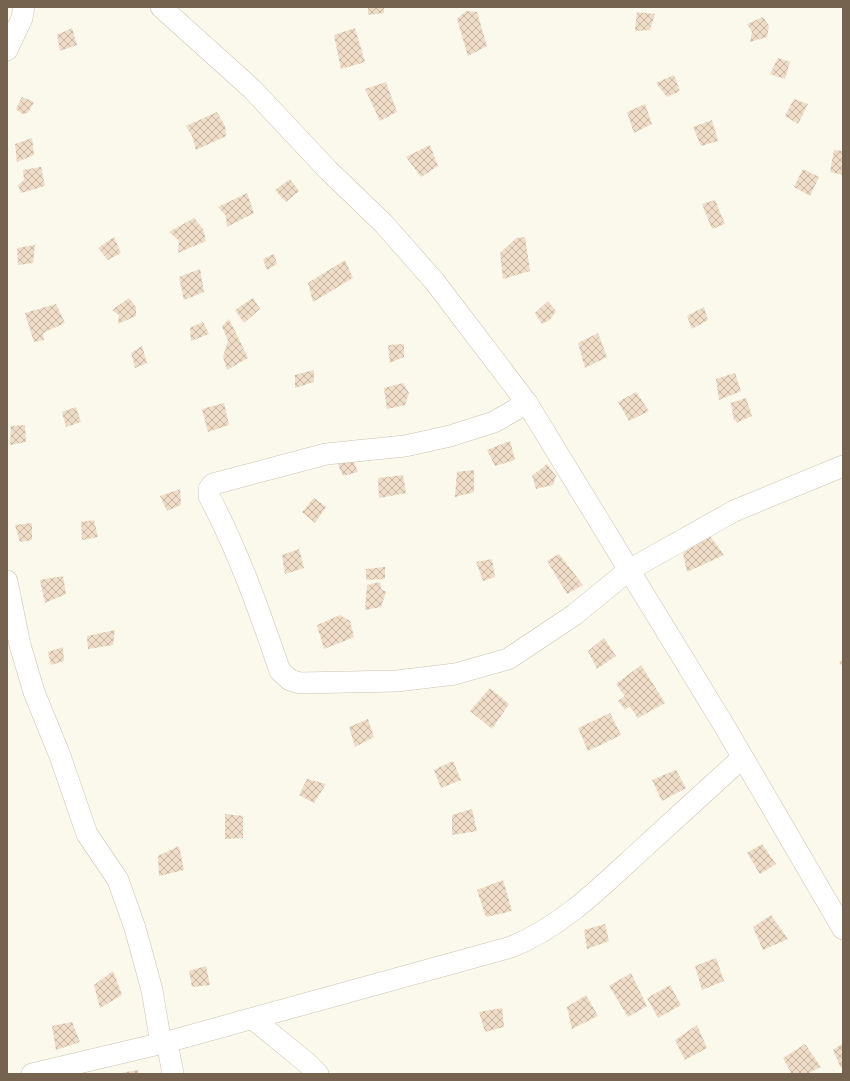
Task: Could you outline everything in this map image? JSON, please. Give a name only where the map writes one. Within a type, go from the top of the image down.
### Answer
[{"type":"street","points":[[7,50],[22,18],[24,7]]},
{"type":"street","points":[[161,7],[252,89],[328,170],[384,224],[435,282],[527,403],[742,758],[843,930]]},
{"type":"street","points":[[527,403],[494,422],[450,436],[405,446],[326,454],[213,484],[209,489],[209,496],[228,532],[248,580],[280,671],[290,680],[300,683],[397,681],[454,674],[508,659],[574,615],[629,570],[734,511],[843,466]]},
{"type":"street","points":[[7,581],[20,645],[34,692],[60,756],[87,834],[118,880],[135,928],[173,1074]]},
{"type":"street","points":[[32,1074],[164,1043],[511,948],[546,931],[600,888],[742,758]]},
{"type":"street","points":[[252,1019],[307,1063],[318,1074]]},
{"type":"building","points":[[368,7],[384,7],[384,13],[368,15]]},
{"type":"building","points":[[466,11],[477,12],[487,46],[468,56],[457,19]]},
{"type":"building","points":[[637,12],[655,14],[650,30],[635,31]]},
{"type":"building","points":[[763,17],[769,26],[767,37],[750,42],[752,32],[747,24]]},
{"type":"building","points":[[72,28],[77,45],[60,51],[57,35]]},
{"type":"building","points":[[355,28],[365,62],[341,69],[334,35]]},
{"type":"building","points":[[778,58],[790,62],[785,79],[770,74]]},
{"type":"building","points":[[674,75],[680,91],[667,97],[656,83]]},
{"type":"building","points":[[386,82],[397,112],[380,121],[365,89]]},
{"type":"building","points":[[22,97],[34,102],[28,113],[22,114],[16,109]]},
{"type":"building","points":[[794,99],[808,104],[798,124],[785,116]]},
{"type":"building","points":[[645,104],[652,124],[634,133],[627,112]]},
{"type":"building","points":[[217,112],[225,126],[226,136],[196,150],[192,136],[186,126]]},
{"type":"building","points":[[712,120],[718,141],[701,146],[693,127]]},
{"type":"building","points":[[32,138],[34,155],[17,162],[15,144]]},
{"type":"building","points":[[430,145],[438,166],[421,177],[406,157]]},
{"type":"building","points":[[834,150],[843,151],[843,175],[830,172]]},
{"type":"building","points":[[41,167],[45,186],[21,193],[18,185],[24,180],[23,170]]},
{"type":"building","points":[[803,169],[819,177],[810,196],[794,187]]},
{"type":"building","points":[[290,179],[299,191],[286,202],[275,190]]},
{"type":"building","points":[[247,193],[254,213],[227,227],[226,216],[218,207]]},
{"type":"building","points":[[715,200],[725,224],[712,229],[702,204]]},
{"type":"building","points":[[194,218],[203,229],[206,241],[178,253],[179,241],[169,232]]},
{"type":"building","points":[[114,237],[121,253],[108,260],[98,248]]},
{"type":"building","points":[[525,237],[530,271],[503,279],[500,253],[516,238]]},
{"type":"building","points":[[35,245],[33,263],[18,265],[17,248]]},
{"type":"building","points":[[274,254],[277,264],[267,270],[263,259]]},
{"type":"building","points":[[345,260],[353,278],[313,302],[308,283]]},
{"type":"building","points":[[200,269],[204,292],[184,300],[179,277]]},
{"type":"building","points":[[129,298],[136,307],[136,316],[118,324],[119,315],[112,310]]},
{"type":"building","points":[[253,298],[260,309],[244,323],[235,310]]},
{"type":"building","points":[[548,301],[556,311],[550,320],[542,324],[535,313]]},
{"type":"building","points":[[56,304],[65,323],[43,333],[44,340],[34,342],[25,313]]},
{"type":"building","points":[[704,307],[708,320],[692,329],[687,316]]},
{"type":"building","points":[[229,319],[248,358],[227,370],[223,357],[228,341],[222,326]]},
{"type":"building","points":[[203,322],[209,334],[191,341],[190,328]]},
{"type":"building","points":[[598,333],[607,357],[585,368],[578,343]]},
{"type":"building","points":[[404,344],[404,357],[390,363],[388,345]]},
{"type":"building","points":[[142,346],[147,363],[135,368],[131,353]]},
{"type":"building","points":[[314,370],[314,382],[295,388],[295,375]]},
{"type":"building","points":[[735,373],[741,391],[719,400],[716,379]]},
{"type":"building","points":[[403,383],[409,393],[405,405],[387,409],[384,388]]},
{"type":"building","points":[[636,392],[649,411],[629,421],[618,402]]},
{"type":"building","points":[[746,398],[752,416],[736,423],[736,420],[734,421],[731,403]]},
{"type":"building","points":[[224,403],[229,425],[208,432],[202,409]]},
{"type":"building","points":[[76,407],[81,422],[66,427],[62,412]]},
{"type":"building","points":[[25,425],[26,442],[10,445],[11,426]]},
{"type":"building","points":[[510,441],[515,460],[495,466],[487,450]]},
{"type":"building","points":[[351,456],[358,472],[343,476],[337,462]]},
{"type":"building","points":[[547,464],[556,476],[553,485],[536,489],[532,476]]},
{"type":"building","points":[[474,470],[474,492],[455,497],[457,472]]},
{"type":"building","points":[[403,475],[406,493],[379,498],[378,478]]},
{"type":"building","points":[[180,489],[181,505],[167,511],[160,496]]},
{"type":"building","points":[[314,498],[326,507],[315,523],[302,512]]},
{"type":"building","points":[[94,520],[98,537],[82,540],[81,522]]},
{"type":"building","points":[[32,523],[32,540],[20,542],[15,525]]},
{"type":"building","points":[[710,536],[724,555],[687,572],[683,553]]},
{"type":"building","points":[[299,549],[304,568],[285,574],[282,555]]},
{"type":"building","points":[[559,554],[583,585],[567,594],[547,561]]},
{"type":"building","points":[[492,559],[495,577],[483,581],[476,562]]},
{"type":"building","points":[[385,567],[385,579],[366,580],[366,569]]},
{"type":"building","points":[[63,576],[66,594],[45,603],[40,580]]},
{"type":"building","points":[[380,582],[381,589],[386,592],[381,607],[365,610],[367,585]]},
{"type":"building","points":[[340,615],[350,621],[354,637],[324,649],[317,625]]},
{"type":"building","points":[[115,630],[113,645],[88,649],[87,636]]},
{"type":"building","points":[[604,638],[616,656],[597,669],[588,651]]},
{"type":"building","points":[[63,647],[64,661],[51,665],[48,652]]},
{"type":"building","points":[[843,659],[843,667],[839,662]]},
{"type":"building","points":[[641,665],[665,703],[638,718],[629,706],[625,710],[618,701],[625,696],[616,684]]},
{"type":"building","points":[[490,688],[509,704],[492,729],[470,711]]},
{"type":"building","points":[[610,713],[621,735],[588,751],[578,728]]},
{"type":"building","points":[[368,719],[374,737],[355,747],[349,727]]},
{"type":"building","points":[[453,761],[461,780],[441,788],[434,770]]},
{"type":"building","points":[[676,770],[686,788],[662,801],[652,780]]},
{"type":"building","points":[[307,779],[326,784],[314,803],[299,795]]},
{"type":"building","points":[[472,809],[477,831],[452,835],[452,815]]},
{"type":"building","points":[[225,814],[243,816],[243,838],[225,839]]},
{"type":"building","points":[[762,844],[776,864],[760,874],[747,853]]},
{"type":"building","points":[[179,846],[184,870],[159,876],[158,856]]},
{"type":"building","points":[[503,880],[512,911],[486,917],[477,890]]},
{"type":"building","points":[[771,915],[788,939],[763,950],[753,927]]},
{"type":"building","points":[[605,924],[609,941],[587,949],[584,930]]},
{"type":"building","points":[[716,958],[724,981],[702,990],[695,966]]},
{"type":"building","points":[[206,966],[210,985],[192,987],[189,971]]},
{"type":"building","points":[[113,971],[122,995],[100,1008],[94,985]]},
{"type":"building","points":[[631,973],[647,1006],[628,1017],[609,986]]},
{"type":"building","points":[[670,985],[681,1005],[658,1018],[647,998]]},
{"type":"building","points":[[586,995],[598,1016],[572,1029],[567,1007]]},
{"type":"building","points":[[502,1008],[504,1027],[485,1032],[479,1012]]},
{"type":"building","points":[[72,1022],[80,1042],[56,1050],[52,1026]]},
{"type":"building","points":[[697,1025],[707,1048],[685,1060],[675,1040]]},
{"type":"building","points":[[843,1043],[843,1066],[841,1068],[833,1050]]},
{"type":"building","points":[[805,1044],[821,1067],[807,1074],[792,1074],[783,1058]]},
{"type":"building","points":[[138,1070],[139,1074],[121,1074],[121,1073]]}]
